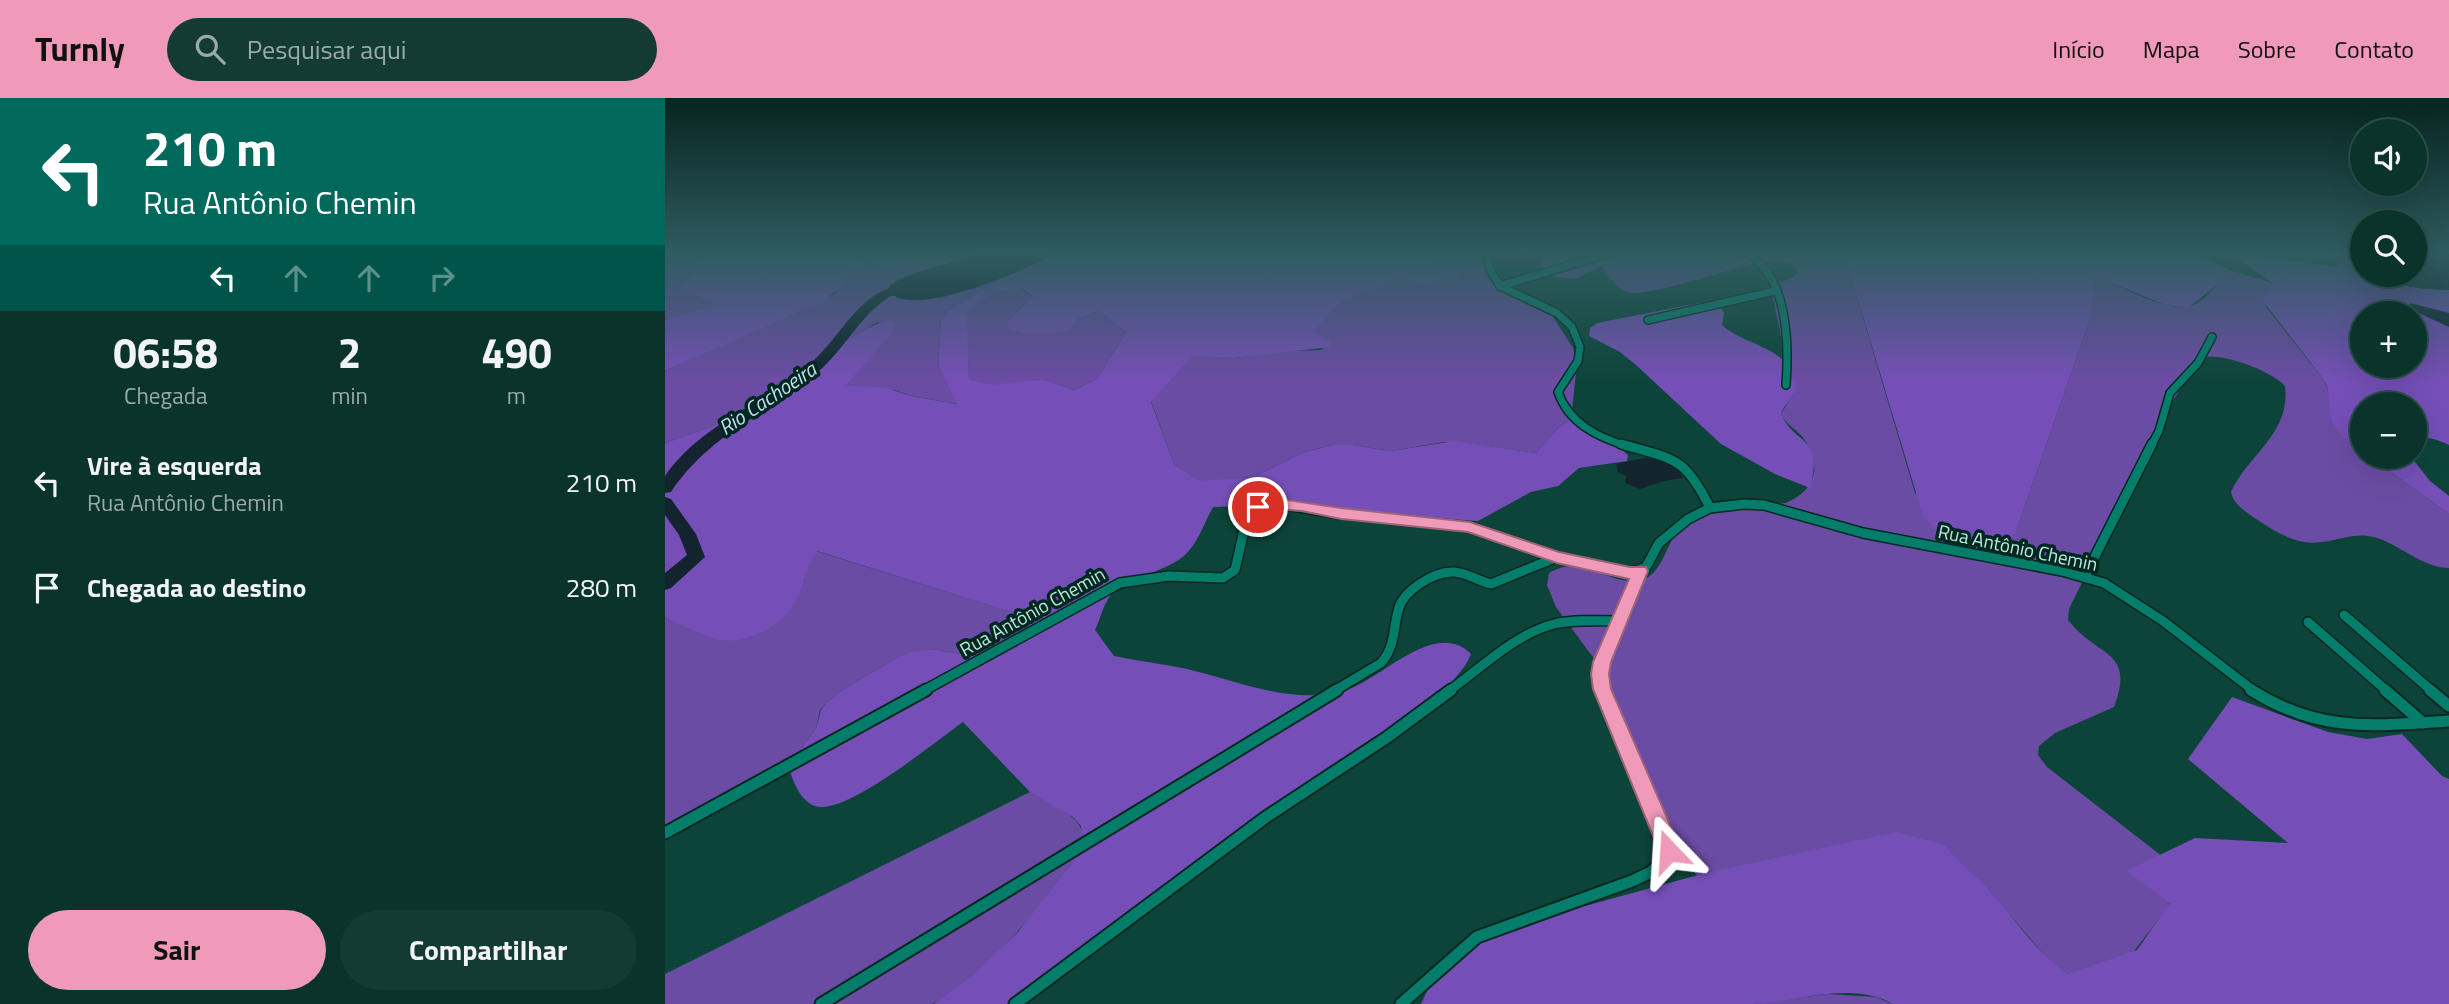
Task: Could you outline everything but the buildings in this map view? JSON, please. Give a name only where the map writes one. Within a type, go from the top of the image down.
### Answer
[{"type":"street","points":[[1520,295],[1557,313],[1572,327],[1580,347],[1578,361],[1558,392],[1565,411],[1603,439],[1676,460],[1698,483],[1710,508]]},
{"type":"street","points":[[1648,320],[1756,295]]},
{"type":"street","points":[[1777,295],[1781,308],[1788,368],[1786,385]]},
{"type":"street","points":[[2085,576],[2159,431],[2170,393],[2198,363],[2212,337]]},
{"type":"street","name":"Rua Antônio Chemin","points":[[665,833],[1120,583],[1169,576],[1223,578],[1235,570],[1246,521],[1258,507],[1274,503],[1341,514],[1470,527],[1557,557],[1630,573],[1646,567],[1659,543],[1688,519],[1710,508],[1744,504],[1764,505],[1863,533],[2085,576],[2127,596],[2244,685],[2272,703],[2302,716],[2335,724],[2449,721]]},
{"type":"street","points":[[821,1004],[1381,663],[1393,648],[1399,606],[1403,599],[1429,579],[1450,571],[1491,584],[1499,583],[1557,557]]},
{"type":"street","points":[[1401,1004],[1477,937],[1640,878],[1665,861],[1669,851],[1668,843],[1602,689],[1600,674],[1602,662],[1640,571]]},
{"type":"street","points":[[2344,615],[2449,706]]},
{"type":"street","points":[[1015,1004],[1266,817],[1386,738],[1517,641],[1538,628],[1555,622],[1619,621]]},
{"type":"street","points":[[2308,622],[2423,723]]},
{"type":"shaded area","points":[[665,295],[694,295],[720,304],[665,320]]},
{"type":"shaded area","points":[[693,295],[830,295],[665,371],[665,320],[718,304]]},
{"type":"shaded area","points":[[831,295],[929,295],[940,298],[973,295],[947,311],[941,320],[938,365],[958,404],[911,396],[895,390],[845,385],[894,328],[878,322],[802,367],[773,393],[735,418],[665,443],[665,371]]},
{"type":"shaded area","points":[[973,295],[992,295],[967,310],[969,379],[992,385],[1043,379],[1074,390],[1097,379],[1126,332],[1099,311],[1078,319],[1070,329],[1060,333],[1030,334],[1015,331],[1007,326],[1008,320],[1033,297],[1031,295],[1359,295],[1339,304],[1313,331],[1330,341],[1330,347],[1234,358],[1192,356],[1151,402],[1174,464],[1199,481],[1253,477],[1304,452],[1333,445],[1390,451],[1455,441],[1536,453],[1558,428],[1571,419],[1615,444],[1628,455],[1627,461],[1579,468],[1558,486],[1531,492],[1478,521],[1387,515],[1309,504],[1213,507],[1198,538],[1186,554],[1168,566],[1116,590],[1110,596],[1095,630],[1114,656],[1187,669],[1264,690],[1303,695],[1343,691],[1407,655],[1441,643],[1457,645],[1471,654],[1457,676],[1436,695],[1018,1004],[934,1004],[972,976],[1018,932],[1071,865],[1083,840],[1081,826],[1073,817],[1030,792],[963,722],[890,775],[847,800],[829,806],[809,803],[797,789],[788,766],[816,728],[821,710],[842,690],[911,652],[932,649],[992,659],[1036,620],[817,551],[793,606],[779,621],[759,633],[737,640],[716,639],[665,618],[665,443],[735,418],[773,393],[802,367],[886,320],[894,322],[895,327],[846,385],[887,388],[911,396],[957,404],[938,365],[941,320],[947,311]]},
{"type":"shaded area","points":[[992,295],[1031,295],[1033,297],[1008,320],[1015,331],[1060,333],[1078,319],[1099,311],[1126,332],[1097,379],[1074,390],[1043,379],[992,386],[969,379],[966,310]]},
{"type":"shaded area","points":[[1359,295],[1519,295],[1551,314],[1573,348],[1577,363],[1571,419],[1558,428],[1536,453],[1445,442],[1390,451],[1333,445],[1304,452],[1253,477],[1199,482],[1174,464],[1151,401],[1192,355],[1234,358],[1287,351],[1321,350],[1330,341],[1312,331],[1339,304]]},
{"type":"shaded area","points":[[1773,295],[1857,295],[1915,493],[2018,526],[2091,316],[2094,295],[2139,295],[2159,303],[2184,307],[2194,305],[2207,295],[2264,295],[2266,307],[2324,380],[2330,395],[2331,414],[2350,442],[2350,469],[2386,469],[2449,514],[2449,568],[2420,560],[2374,537],[2354,536],[2312,543],[2295,540],[2271,529],[2244,511],[2231,492],[2247,466],[2275,431],[2285,403],[2285,386],[2269,374],[2245,364],[2219,357],[2200,358],[2167,410],[2069,609],[2068,620],[2117,664],[2120,688],[2114,707],[2055,733],[2039,746],[2038,755],[2047,767],[2185,874],[2166,910],[2120,969],[2074,978],[2051,963],[1988,889],[1702,886],[1626,742],[1606,675],[1556,607],[1547,585],[1549,573],[1573,566],[1618,579],[1641,580],[1657,569],[1679,527],[1695,511],[1786,503],[1796,498],[1804,492],[1813,477],[1813,459],[1801,436],[1781,414],[1793,394]]},
{"type":"shaded area","points":[[1857,295],[2094,295],[2091,316],[2018,526],[2008,544],[1995,548],[1943,538],[1923,516]]},
{"type":"shaded area","points":[[2142,295],[2204,295],[2188,308],[2165,305]]},
{"type":"shaded area","points":[[2264,295],[2449,295],[2449,445],[2427,438],[2427,392],[2350,392],[2350,442],[2338,431],[2332,420],[2324,380],[2263,301]]},
{"type":"shaded area","points":[[1699,303],[1717,304],[1724,312],[1722,325],[1776,355],[1792,372],[1795,389],[1781,414],[1811,450],[1813,471],[1810,488],[1775,474],[1721,444],[1636,365],[1620,352],[1589,336],[1590,328],[1597,323]]},
{"type":"shaded area","points":[[2386,469],[2420,469],[2430,481],[2449,496],[2449,514]]},
{"type":"shaded area","points":[[816,551],[1037,620],[992,659],[932,649],[895,659],[842,690],[826,703],[820,710],[816,728],[788,766],[665,831],[665,618],[717,639],[745,638],[804,581],[807,566]]},
{"type":"shaded area","points":[[2232,697],[2328,732],[2367,739],[2402,734],[2442,776],[2449,779],[2449,1004],[1893,1004],[1876,997],[1841,993],[1751,1004],[1421,1004],[1434,976],[1456,946],[1478,931],[1520,918],[1574,909],[1702,874],[1896,832],[1945,845],[1997,899],[2035,945],[2068,974],[2137,950],[2170,903],[2126,871],[2195,838],[2288,843],[2188,759]]},
{"type":"shaded area","points":[[1030,792],[1064,811],[1078,823],[1083,839],[1077,855],[1042,904],[1017,932],[967,981],[946,997],[931,1004],[665,1004],[665,974]]},
{"type":"shaded area","points":[[1828,994],[1876,997],[1893,1004],[1755,1004]]},
{"type":"water","points":[[896,295],[947,295],[920,300]]},
{"type":"water","points":[[2427,307],[2449,313],[2449,327],[2427,317]]},
{"type":"water","points":[[1644,458],[1667,462],[1677,468],[1683,478],[1640,489],[1625,483],[1626,476],[1618,472],[1616,464]]},
{"type":"waterway","name":"Rio Cachoeira","points":[[665,488],[679,467],[696,450],[735,421],[798,381],[817,365],[864,311],[882,295]]},
{"type":"waterway","name":"Rio Cachoeira","points":[[665,503],[687,534],[696,557],[665,583]]},
{"type":"route","points":[[1258,507],[1274,503],[1381,519],[1470,527],[1557,557],[1630,573],[1640,571],[1602,662],[1600,674],[1602,689],[1668,843],[1669,851]]}]
